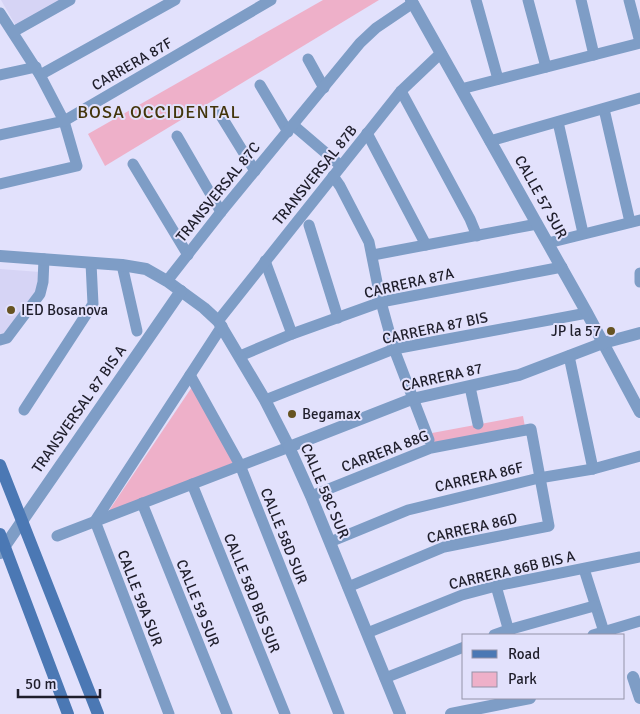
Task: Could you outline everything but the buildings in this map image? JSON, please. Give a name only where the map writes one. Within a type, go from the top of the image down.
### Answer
[{"type":"main road","points":[[0,465],[98,714]]},
{"type":"main road","points":[[0,534],[2,550],[68,714]]},
{"type":"street","points":[[13,32],[70,0]]},
{"type":"street","points":[[0,76],[38,71],[175,0]]},
{"type":"street","name":"CARRERA 87F","points":[[0,135],[64,121],[271,0]]},
{"type":"street","points":[[476,0],[498,79]]},
{"type":"street","points":[[528,0],[546,67]]},
{"type":"street","points":[[581,0],[594,54]]},
{"type":"street","points":[[461,88],[640,42],[629,0]]},
{"type":"street","name":"CALLE 57 SUR","points":[[412,1],[588,313],[640,412]]},
{"type":"street","name":"TRANSVERSAL 87C","points":[[167,281],[221,212],[367,36],[412,1]]},
{"type":"street","points":[[0,184],[77,166],[64,121],[38,71],[1,17]]},
{"type":"street","name":"TRANSVERSAL 87B","points":[[95,521],[190,375],[220,323],[265,262],[401,91],[441,53]]},
{"type":"street","points":[[308,59],[324,88]]},
{"type":"street","points":[[260,85],[291,128],[341,166]]},
{"type":"street","points":[[401,91],[470,219],[477,236]]},
{"type":"street","points":[[490,141],[640,98]]},
{"type":"street","points":[[548,243],[635,221],[604,109]]},
{"type":"street","points":[[218,111],[255,171]]},
{"type":"street","points":[[558,122],[583,233]]},
{"type":"street","points":[[368,133],[426,245]]},
{"type":"street","points":[[177,136],[221,212]]},
{"type":"street","points":[[133,164],[188,255]]},
{"type":"street","points":[[333,176],[369,242],[381,302],[394,349],[429,440]]},
{"type":"street","points":[[373,255],[537,224]]},
{"type":"street","points":[[309,225],[338,318]]},
{"type":"street","points":[[0,256],[122,265],[146,270],[167,281]]},
{"type":"street","points":[[3,339],[40,294],[43,282],[44,259]]},
{"type":"street","points":[[265,262],[292,334]]},
{"type":"street","points":[[24,410],[93,304],[91,263]]},
{"type":"street","points":[[122,265],[137,330]]},
{"type":"street","name":"CARRERA 87A","points":[[240,356],[292,334],[381,302],[562,267]]},
{"type":"street","name":"CALLE 58C SUR","points":[[167,281],[204,308],[220,323],[265,400],[311,496],[400,714]]},
{"type":"street","name":"TRANSVERSAL 87 BIS A","points":[[2,550],[181,291]]},
{"type":"street","name":"CARRERA 87 BIS","points":[[265,400],[394,349],[588,313]]},
{"type":"street","name":"CARRERA 87","points":[[57,536],[412,399],[519,376],[603,343],[640,333]]},
{"type":"street","points":[[569,356],[592,469]]},
{"type":"street","name":"CALLE 58D SUR","points":[[190,375],[240,465],[339,714]]},
{"type":"street","points":[[470,387],[478,424]]},
{"type":"street","name":"CARRERA 88G","points":[[311,496],[431,448],[531,429],[539,478]]},
{"type":"street","name":"CARRERA 86F","points":[[330,542],[408,510],[539,478],[592,469],[640,456]]},
{"type":"street","name":"CARRERA 86D","points":[[348,587],[444,547],[549,526],[539,478]]},
{"type":"street","name":"CALLE 58D BIS SUR","points":[[192,484],[285,714]]},
{"type":"street","name":"CALLE 59 SUR","points":[[142,503],[226,714]]},
{"type":"street","name":"CALLE 59A SUR","points":[[95,521],[169,714]]},
{"type":"street","name":"CARRERA 86B BIS A","points":[[367,633],[462,595],[496,586],[640,557]]},
{"type":"street","points":[[584,569],[600,634],[640,621]]},
{"type":"street","points":[[496,586],[509,632],[594,606]]},
{"type":"street","points":[[385,678],[462,648]]},
{"type":"street","points":[[632,677],[640,698]]},
{"type":"street","points":[[451,714],[525,699]]},
{"type":"shaded area","points":[[1,0],[63,0],[16,26]]},
{"type":"shaded area","name":"IED Bosanova","points":[[0,269],[40,272],[37,289],[4,333],[0,334]]},
{"type":"green space","points":[[323,0],[379,0],[105,166],[88,134]]},
{"type":"green space","points":[[192,387],[236,462],[108,512]]},
{"type":"green space","points":[[523,416],[525,427],[433,443],[432,433]]},
{"type":"place","name":"IED Bosanova","points":[[11,310]]},
{"type":"place","name":"JP la 57","points":[[611,331]]},
{"type":"place","name":"Begamax","points":[[292,414]]},
{"type":"district","name":"BOSA OCCIDENTAL","points":[[159,112]]}]
